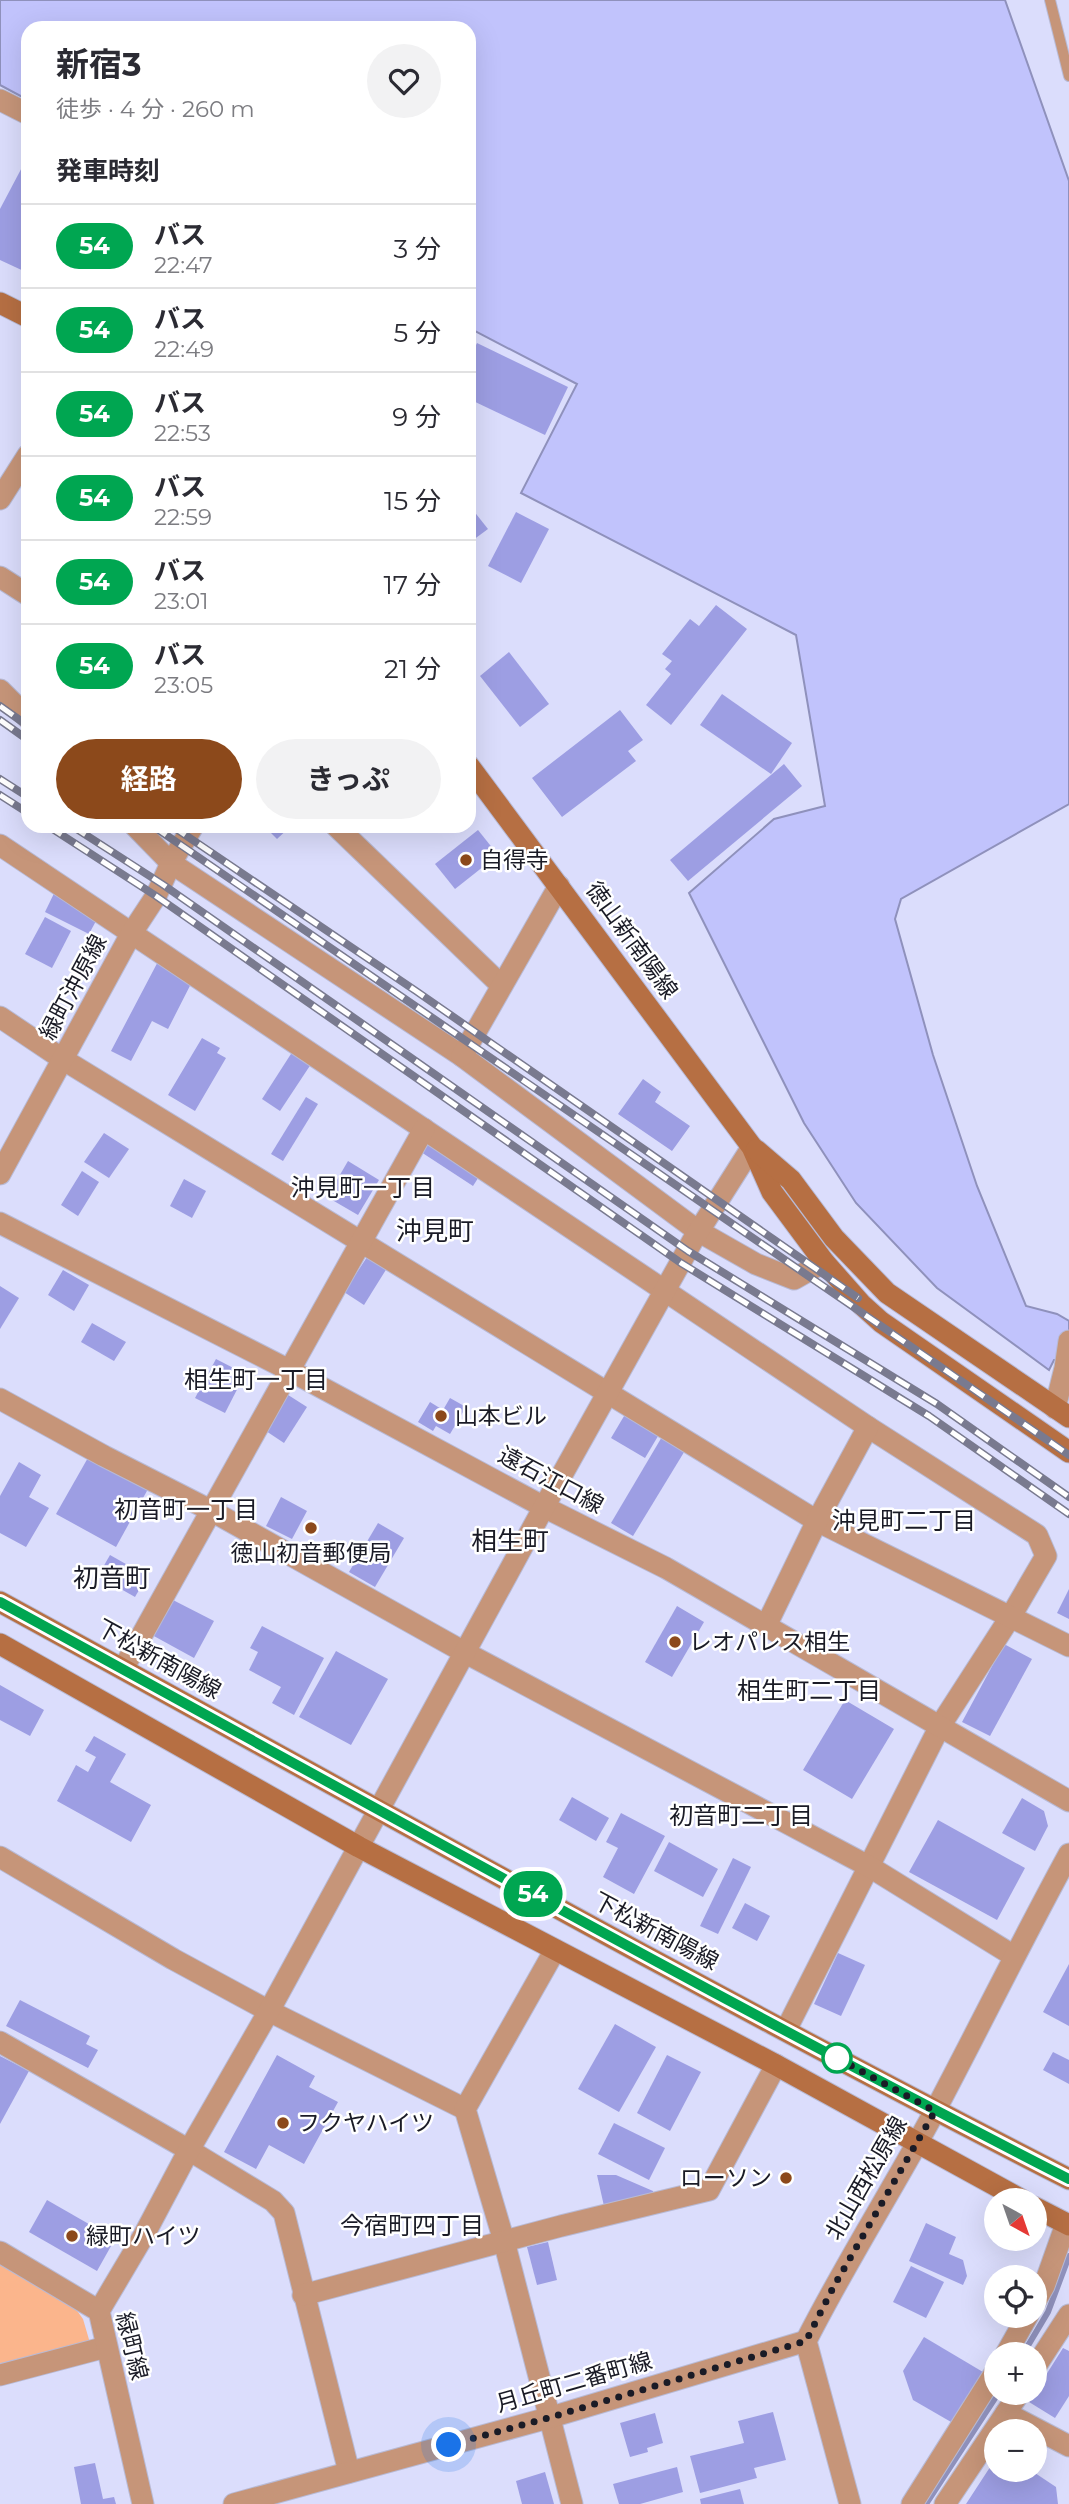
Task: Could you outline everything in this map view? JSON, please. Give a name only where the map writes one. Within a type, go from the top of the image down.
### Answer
[{"type":"main road","points":[[0,303],[21,314]]},
{"type":"main road","name":"徳山新南陽線","points":[[476,775],[752,1147],[772,1192],[824,1262],[861,1304],[881,1322],[1069,1452]]},
{"type":"main road","name":"徳山新南陽線","points":[[752,1147],[791,1180],[834,1238],[887,1293],[1062,1413]]},
{"type":"main road","name":"下松新南陽線","points":[[0,1602],[378,1812],[935,2111],[1069,2179]]},
{"type":"main road","points":[[0,1644],[359,1847],[776,2066],[1000,2188]]},
{"type":"main road","points":[[1047,2214],[1068,2224]]},
{"type":"street","points":[[0,100],[21,110]]},
{"type":"street","points":[[1,493],[21,465]]},
{"type":"street","points":[[0,577],[21,590]]},
{"type":"street","points":[[0,690],[21,711]]},
{"type":"street","points":[[142,833],[171,863],[462,1056],[698,1231],[756,1264],[794,1279],[824,1262]]},
{"type":"street","name":"緑町沖原線","points":[[0,1174],[189,833]]},
{"type":"street","points":[[343,833],[501,985]]},
{"type":"street","points":[[0,845],[869,1427],[1037,1535],[1046,1556],[1012,1616],[940,1726],[786,2030]]},
{"type":"street","points":[[462,1056],[559,886]]},
{"type":"street","points":[[0,1017],[64,1060],[817,1521],[1069,1646]]},
{"type":"street","points":[[123,1669],[424,1129]]},
{"type":"street","points":[[99,2311],[269,2011],[464,1652],[698,1231],[752,1147]]},
{"type":"street","name":"遠石江口線","points":[[0,1223],[289,1370],[544,1507],[666,1569],[1069,1801]]},
{"type":"street","points":[[1062,1413],[1069,1340]]},
{"type":"street","points":[[0,1399],[210,1510],[464,1652],[870,1867],[1014,1956]]},
{"type":"street","points":[[766,1626],[817,1521],[869,1427]]},
{"type":"street","name":"北山西松原線","points":[[806,2341],[834,2286],[935,2111],[1069,1854]]},
{"type":"street","points":[[0,1857],[173,1959],[269,2011],[465,2109]]},
{"type":"street","points":[[555,1950],[465,2109],[504,2241],[572,2504]]},
{"type":"street","points":[[0,2042],[188,2150],[272,2202],[284,2213],[349,2472]]},
{"type":"street","points":[[303,2295],[709,2190],[776,2066]]},
{"type":"street","points":[[1047,2278],[1068,2224]]},
{"type":"street","name":"緑町線","points":[[0,2252],[99,2311],[143,2504]]},
{"type":"street","points":[[1047,2350],[1069,2315]]},
{"type":"street","points":[[806,2341],[850,2504]]},
{"type":"street","name":"月丘町二番町線","points":[[234,2504],[548,2418],[806,2341]]},
{"type":"street","points":[[0,2375],[106,2347]]},
{"type":"street","points":[[912,2504],[984,2390]]},
{"type":"street","points":[[946,2504],[1011,2405]]},
{"type":"street","points":[[1006,2413],[1069,2446]]},
{"type":"lane","points":[[1050,0],[1069,76]]},
{"type":"shaded area","points":[[0,2260],[70,2301],[83,2319],[90,2343],[0,2366]]},
{"type":"water","points":[[0,0],[1005,0],[1069,181],[1069,804],[901,899],[895,919],[933,1055],[977,1186],[1026,1306],[1057,1314],[1069,1321],[1069,1360],[1054,1360],[1049,1370],[937,1288],[856,1203],[804,1123],[689,893],[774,819],[825,806],[796,635],[521,493],[577,384],[476,332],[476,21],[21,21],[21,96],[0,85]]},
{"type":"building","points":[[21,169],[21,270],[0,260],[0,209]]},
{"type":"building","points":[[477,343],[568,387],[545,435],[476,402]]},
{"type":"building","points":[[516,512],[549,529],[521,583],[488,566]]},
{"type":"building","points":[[476,514],[488,529],[476,538]]},
{"type":"building","points":[[716,605],[747,629],[671,725],[646,705],[671,674],[665,669],[672,661],[662,654],[690,619],[699,626]]},
{"type":"building","points":[[509,652],[549,704],[520,727],[480,676]]},
{"type":"building","points":[[722,694],[792,743],[771,774],[700,725]]},
{"type":"building","points":[[620,710],[643,740],[628,751],[636,761],[562,817],[532,778]]},
{"type":"building","points":[[784,764],[802,786],[688,881],[670,860]]},
{"type":"building","name":"自得寺","points":[[478,830],[498,855],[455,889],[435,864]]},
{"type":"building","points":[[271,833],[283,833],[277,839]]},
{"type":"building","points":[[59,883],[104,906],[89,934],[45,912]]},
{"type":"building","points":[[45,917],[71,931],[52,968],[25,954]]},
{"type":"building","points":[[163,952],[198,970],[168,1029],[152,1021],[131,1061],[111,1051]]},
{"type":"building","points":[[202,1038],[220,1048],[217,1053],[226,1058],[195,1111],[168,1095]]},
{"type":"building","points":[[298,1043],[317,1055],[280,1111],[262,1099]]},
{"type":"building","points":[[643,1079],[661,1092],[655,1102],[690,1126],[672,1151],[618,1114]]},
{"type":"building","points":[[306,1097],[318,1104],[283,1161],[271,1154]]},
{"type":"building","points":[[435,1130],[487,1164],[473,1186],[421,1152]]},
{"type":"building","points":[[104,1133],[129,1149],[109,1178],[84,1162]]},
{"type":"building","points":[[348,1161],[379,1180],[358,1215],[327,1197]]},
{"type":"building","points":[[82,1171],[99,1182],[78,1216],[61,1205]]},
{"type":"building","points":[[184,1179],[206,1191],[192,1218],[170,1206]]},
{"type":"building","points":[[373,1248],[392,1260],[364,1305],[344,1292]]},
{"type":"building","points":[[63,1270],[89,1285],[74,1311],[48,1295]]},
{"type":"building","points":[[0,1286],[19,1298],[0,1329]]},
{"type":"building","points":[[92,1323],[126,1342],[114,1361],[81,1342]]},
{"type":"building","points":[[216,1359],[245,1374],[225,1413],[195,1398]]},
{"type":"building","points":[[285,1393],[307,1407],[284,1443],[263,1429]]},
{"type":"building","name":"山本ビル","points":[[450,1398],[466,1407],[450,1434],[436,1426],[433,1431],[418,1422],[430,1402],[443,1410]]},
{"type":"building","points":[[630,1406],[664,1426],[645,1458],[611,1438]]},
{"type":"building","points":[[666,1430],[689,1444],[633,1536],[611,1523]]},
{"type":"building","points":[[89,1456],[148,1489],[116,1547],[56,1514]]},
{"type":"building","points":[[19,1462],[41,1475],[29,1497],[49,1508],[26,1547],[0,1533],[0,1496]]},
{"type":"building","points":[[281,1497],[307,1511],[292,1539],[266,1526]]},
{"type":"building","points":[[378,1523],[404,1538],[375,1587],[349,1572]]},
{"type":"building","points":[[110,1555],[147,1576],[135,1597],[98,1576]]},
{"type":"building","points":[[1069,1589],[1069,1619],[1057,1613]]},
{"type":"building","points":[[171,1599],[214,1621],[194,1658],[152,1635]]},
{"type":"building","name":"レオパレス相生","points":[[677,1606],[704,1622],[672,1677],[645,1662]]},
{"type":"building","points":[[262,1626],[324,1658],[294,1715],[272,1703],[281,1687],[249,1670],[258,1652],[250,1648]]},
{"type":"building","points":[[1004,1644],[1032,1659],[990,1736],[962,1722]]},
{"type":"building","points":[[336,1651],[388,1679],[351,1745],[299,1717]]},
{"type":"building","points":[[0,1685],[44,1710],[30,1736],[0,1720]]},
{"type":"building","points":[[845,1700],[894,1729],[852,1799],[803,1770]]},
{"type":"building","points":[[94,1736],[126,1754],[110,1782],[151,1805],[131,1842],[57,1801],[76,1765],[88,1772],[96,1757],[85,1751]]},
{"type":"building","points":[[572,1797],[609,1818],[596,1841],[559,1820]]},
{"type":"building","points":[[1022,1798],[1044,1811],[1048,1826],[1035,1851],[1002,1833]]},
{"type":"building","points":[[621,1813],[665,1836],[634,1894],[603,1877],[618,1848],[606,1842]]},
{"type":"building","points":[[938,1820],[1025,1868],[997,1920],[909,1872]]},
{"type":"building","points":[[669,1842],[718,1869],[703,1897],[654,1871]]},
{"type":"building","points":[[733,1858],[751,1867],[718,1934],[700,1926]]},
{"type":"building","points":[[745,1903],[770,1916],[757,1941],[732,1928]]},
{"type":"building","points":[[838,1953],[865,1965],[841,2016],[814,2004]]},
{"type":"building","points":[[1069,1964],[1069,2026],[1043,2012]]},
{"type":"building","points":[[20,2000],[90,2036],[86,2044],[98,2050],[88,2068],[6,2026]]},
{"type":"building","points":[[615,2024],[656,2047],[619,2112],[578,2089]]},
{"type":"building","points":[[1053,2052],[1069,2060],[1069,2084],[1043,2070]]},
{"type":"building","name":"フクヤハイツ","points":[[277,2055],[315,2076],[309,2087],[338,2102],[304,2164],[269,2145],[256,2169],[224,2152]]},
{"type":"building","points":[[667,2055],[701,2072],[670,2131],[637,2113]]},
{"type":"building","points":[[0,2056],[29,2071],[0,2124]]},
{"type":"building","points":[[614,2123],[665,2148],[649,2180],[598,2154]]},
{"type":"building","points":[[597,2175],[616,2175],[653,2191],[655,2203],[606,2215]]},
{"type":"building","name":"緑町ハイツ","points":[[47,2200],[115,2239],[97,2271],[29,2232]]},
{"type":"building","points":[[926,2223],[956,2237],[949,2254],[963,2260],[967,2276],[963,2285],[909,2261]]},
{"type":"building","points":[[548,2242],[557,2280],[537,2285],[527,2247]]},
{"type":"building","points":[[911,2266],[944,2282],[926,2318],[893,2302]]},
{"type":"building","points":[[924,2337],[984,2373],[984,2382],[958,2426],[913,2400],[903,2371]]},
{"type":"building","points":[[1063,2348],[1069,2351],[1069,2396],[1055,2418],[1034,2405],[1047,2405],[1047,2373]]},
{"type":"building","points":[[773,2412],[786,2460],[754,2468],[757,2478],[700,2493],[690,2456],[744,2443],[738,2421]]},
{"type":"building","points":[[655,2413],[663,2443],[647,2448],[648,2452],[630,2457],[620,2423]]},
{"type":"building","points":[[95,2463],[103,2499],[114,2497],[116,2504],[81,2504],[74,2467]]},
{"type":"building","points":[[677,2467],[683,2492],[640,2504],[619,2504],[613,2484]]},
{"type":"building","points":[[545,2472],[554,2504],[522,2504],[516,2481]]},
{"type":"building","points":[[984,2476],[984,2482],[1047,2481],[1056,2487],[1058,2504],[966,2504]]},
{"type":"building","points":[[740,2489],[744,2504],[701,2504],[700,2499]]},
{"type":"waterway","points":[[1030,2342],[1048,2312],[1069,2256]]},
{"type":"waterway","points":[[926,2504],[991,2405]]},
{"type":"railway","points":[[0,706],[21,721]]},
{"type":"railway","points":[[0,720],[21,735]]},
{"type":"railway","points":[[0,779],[21,792]]},
{"type":"railway","points":[[0,795],[21,808]]},
{"type":"railway","points":[[59,833],[156,896],[681,1263],[929,1416],[1069,1514]]},
{"type":"railway","points":[[83,833],[162,884],[688,1251],[937,1404],[1069,1497]]},
{"type":"railway","points":[[163,833],[1069,1455]]},
{"type":"railway","points":[[182,833],[416,991],[858,1298]]},
{"type":"bus line","name":"54","points":[[0,1602],[378,1812],[935,2111],[1069,2179]]},
{"type":"place","name":"自得寺","points":[[466,860]]},
{"type":"place","name":"山本ビル","points":[[441,1416]]},
{"type":"place","name":"徳山初音郵便局","points":[[311,1528]]},
{"type":"place","name":"レオパレス相生","points":[[675,1642]]},
{"type":"place","name":"フクヤハイツ","points":[[283,2123]]},
{"type":"place","name":"ローソン","points":[[786,2178]]},
{"type":"place","name":"緑町ハイツ","points":[[72,2236]]},
{"type":"district","name":"沖見町一丁目","points":[[363,1188]]},
{"type":"district","name":"沖見町","points":[[435,1231]]},
{"type":"district","name":"相生町一丁目","points":[[256,1380]]},
{"type":"district","name":"初音町一丁目","points":[[186,1510]]},
{"type":"district","name":"沖見町二丁目","points":[[904,1521]]},
{"type":"district","name":"相生町","points":[[510,1541]]},
{"type":"district","name":"初音町","points":[[112,1578]]},
{"type":"district","name":"相生町二丁目","points":[[809,1691]]},
{"type":"district","name":"初音町二丁目","points":[[741,1816]]},
{"type":"district","name":"今宿町四丁目","points":[[412,2226]]},
{"type":"route","points":[[449,2445],[806,2341],[834,2286],[935,2111],[828,2053],[837,2058]]}]
